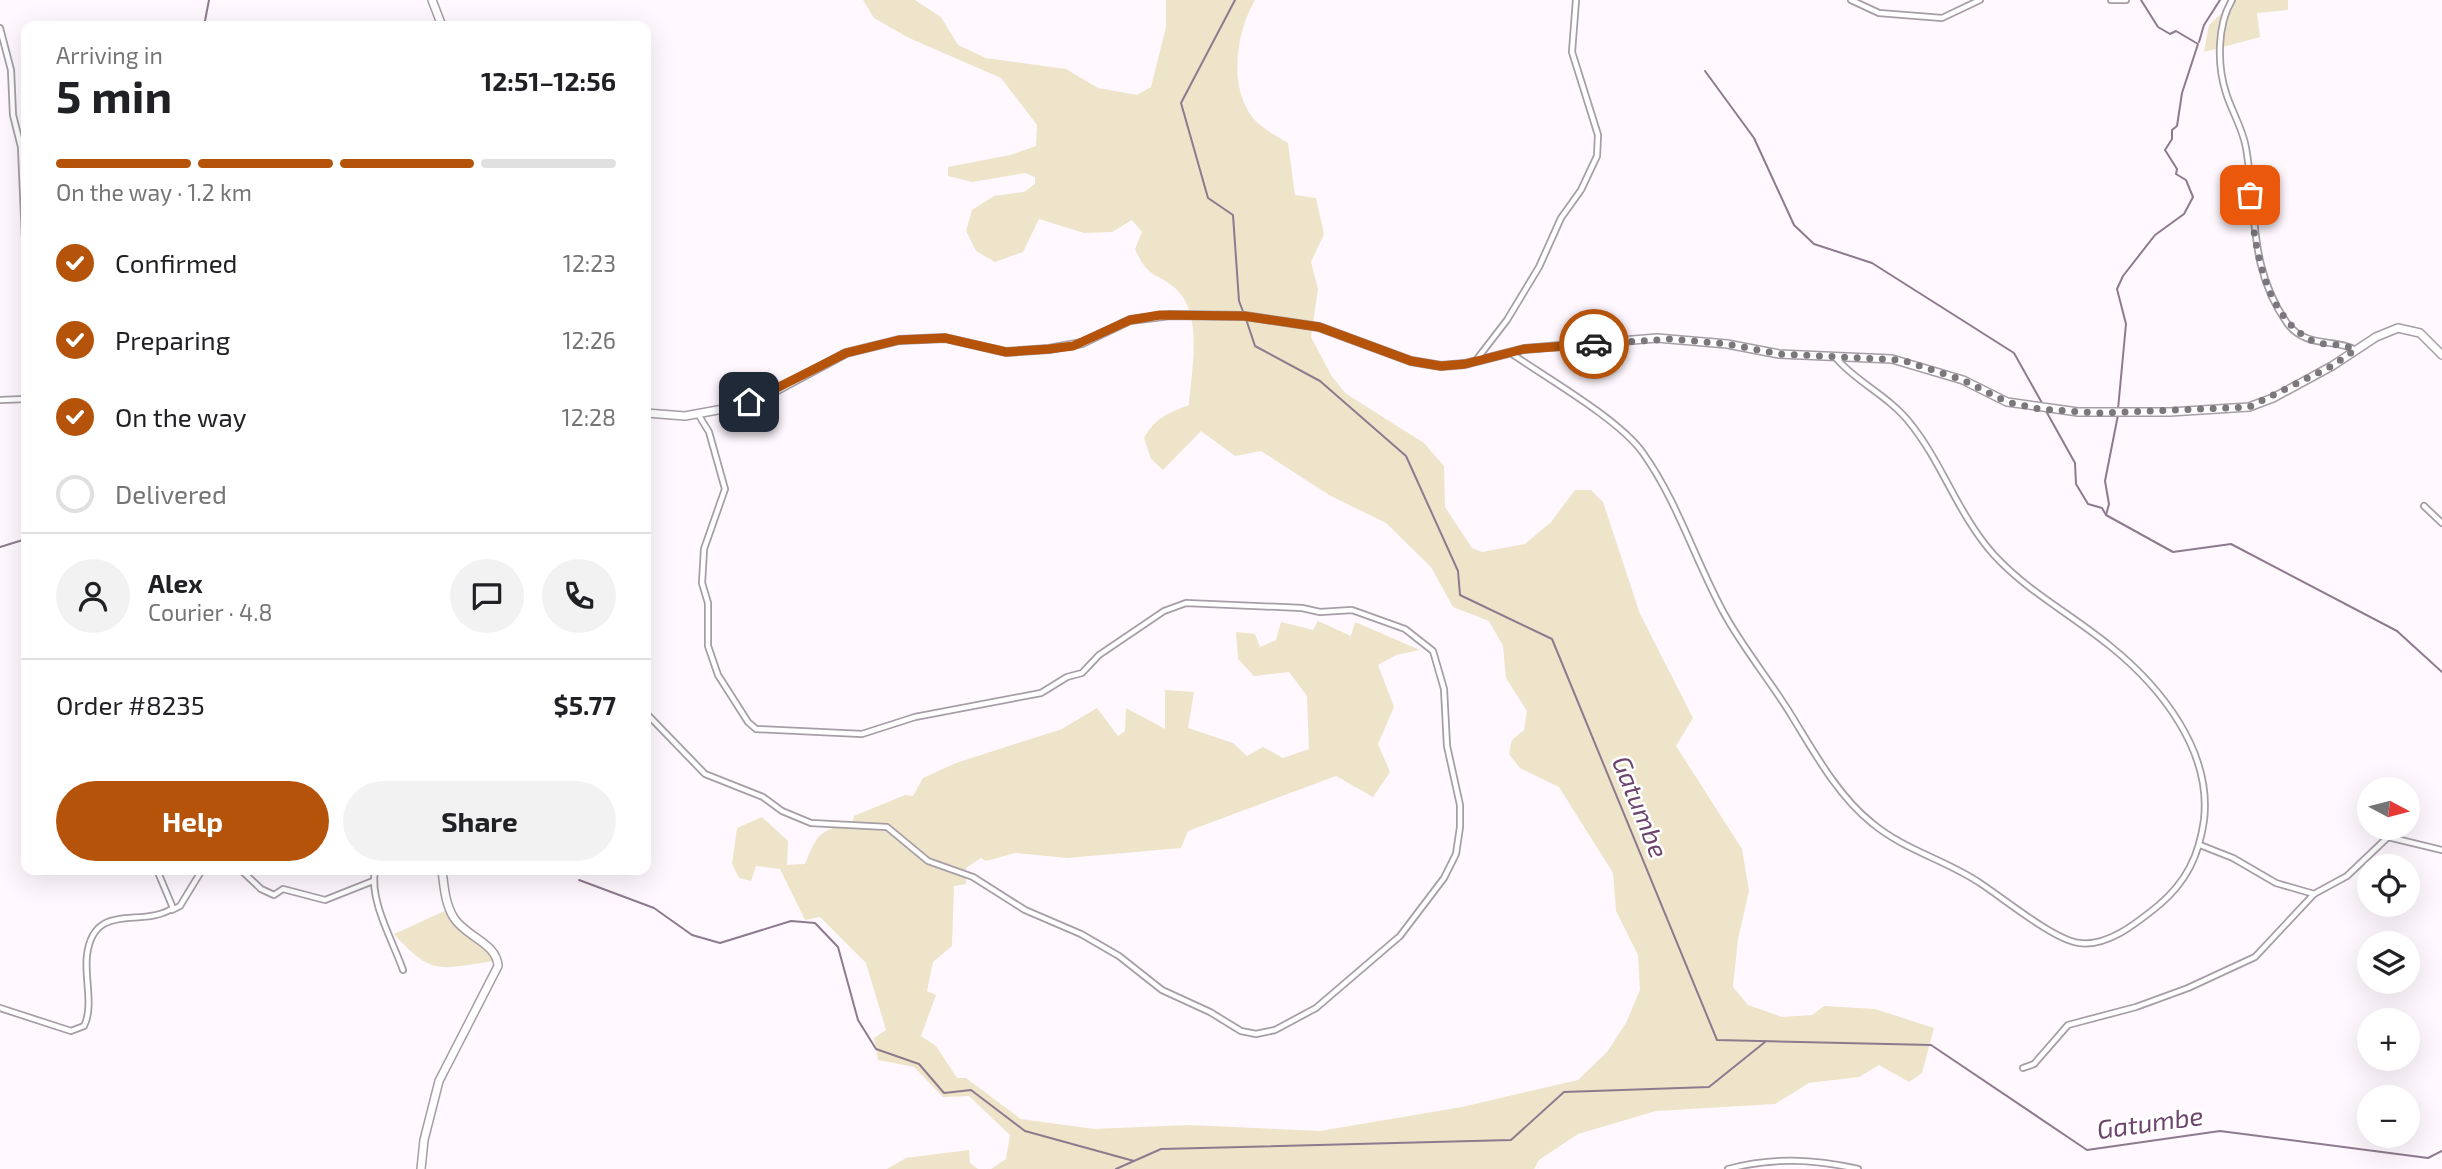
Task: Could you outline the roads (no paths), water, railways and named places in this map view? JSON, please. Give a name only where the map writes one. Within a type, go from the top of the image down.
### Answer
[{"type":"main road","points":[[432,0],[440,21]]},
{"type":"main road","points":[[651,414],[673,416],[698,414],[758,399],[846,353],[899,340],[945,338],[1006,352],[1049,349],[1073,346],[1130,320],[1160,315],[1244,316],[1319,327],[1429,365],[1454,365],[1508,351],[1657,338],[1836,358],[1902,360],[1963,380],[2007,402],[2039,409],[2089,412],[2170,412],[2249,407],[2332,366],[2376,337],[2398,328],[2420,333],[2442,355]]},
{"type":"main road","points":[[421,1169],[424,1140],[439,1081],[498,966],[495,953],[455,920],[448,907],[443,875]]},
{"type":"street","points":[[1476,360],[1507,320],[1539,268],[1562,218],[1581,190],[1597,156],[1598,135],[1572,52],[1576,0]]},
{"type":"street","points":[[1852,0],[1879,13],[1942,18],[1980,0]]},
{"type":"street","points":[[2111,0],[2126,0]]},
{"type":"street","points":[[2232,0],[2222,18],[2220,32],[2223,77],[2246,145],[2258,258],[2291,328],[2315,342],[2355,350]]},
{"type":"street","points":[[0,28],[11,70],[13,115],[21,147]]},
{"type":"street","points":[[1508,351],[1606,419],[1645,455],[1703,566],[1725,616],[1810,746],[1871,823],[1891,837],[1975,879],[2034,920],[2079,943],[2106,939],[2138,922],[2185,878],[2200,845],[2205,809],[2202,774],[2185,733],[2155,691],[2119,653],[2023,584],[1994,555],[1971,527],[1908,419],[1883,395],[1836,358]]},
{"type":"street","points":[[0,400],[21,399]]},
{"type":"street","points":[[651,718],[705,774],[764,797],[782,811],[811,823],[887,827],[928,861],[962,872],[1025,910],[1081,934],[1119,956],[1162,990],[1247,1033],[1275,1030],[1297,1020],[1376,959],[1416,919],[1456,854],[1460,805],[1447,747],[1444,689],[1438,663],[1422,640],[1405,629],[1352,610],[1320,612],[1302,608],[1186,603],[1164,611],[1098,655],[1082,673],[1067,677],[1041,693],[915,717],[862,734],[756,729],[748,722],[718,675],[708,646],[708,603],[702,583],[704,549],[725,489],[709,432],[698,414]]},
{"type":"street","points":[[2424,506],[2442,523]]},
{"type":"street","points":[[2023,1068],[2034,1064],[2068,1025],[2136,1007],[2188,988],[2255,957],[2314,894],[2347,876],[2388,837],[2442,850]]},
{"type":"street","points":[[2200,845],[2233,858],[2282,886],[2314,894]]},
{"type":"street","points":[[159,875],[173,905],[171,910]]},
{"type":"street","points":[[0,1008],[61,1028],[79,1029],[87,1020],[86,962],[91,936],[98,927],[121,918],[171,910],[180,906],[199,875]]},
{"type":"street","points":[[247,875],[274,895],[282,889],[325,900],[373,881]]},
{"type":"street","points":[[374,875],[373,881],[403,970]]},
{"type":"street","points":[[1728,1169],[1782,1160],[1815,1160],[1858,1169]]},
{"type":"waterway","points":[[205,21],[209,0]]},
{"type":"waterway","name":"Gatumbe","points":[[1235,0],[1181,103],[1208,198],[1233,215],[1239,301],[1244,314]]},
{"type":"waterway","points":[[2118,409],[2126,324],[2117,289],[2123,276],[2155,235],[2184,214],[2193,197],[2186,180],[2176,174],[2177,169],[2165,150],[2172,139],[2172,130],[2177,126],[2182,93],[2198,44],[2176,31],[2170,34],[2158,27],[2141,0]]},
{"type":"waterway","points":[[2199,42],[2204,25],[2220,0]]},
{"type":"waterway","points":[[1705,71],[1754,138],[1794,225],[1814,244],[1872,263],[2014,353],[2042,403]]},
{"type":"waterway","name":"Gatumbe","points":[[1246,319],[1255,346],[1320,381],[1406,456],[1458,571],[1460,595],[1552,639],[1717,1040],[1931,1045],[2087,1150],[2220,1131],[2428,1158],[2442,1151]]},
{"type":"waterway","points":[[2046,411],[2075,463],[2076,484],[2088,504],[2102,508],[2106,515],[2173,552],[2231,544],[2397,631],[2442,672]]},
{"type":"waterway","points":[[2106,515],[2109,504],[2105,481],[2118,415]]},
{"type":"waterway","points":[[0,547],[21,541]]},
{"type":"waterway","points":[[579,880],[654,908],[692,935],[720,943],[791,921],[815,923],[838,947],[858,1020],[876,1049],[919,1064],[944,1093],[971,1090],[1025,1131],[1134,1161]]},
{"type":"waterway","points":[[1116,1169],[1161,1149],[1511,1140],[1564,1092],[1709,1087],[1765,1042]]}]
